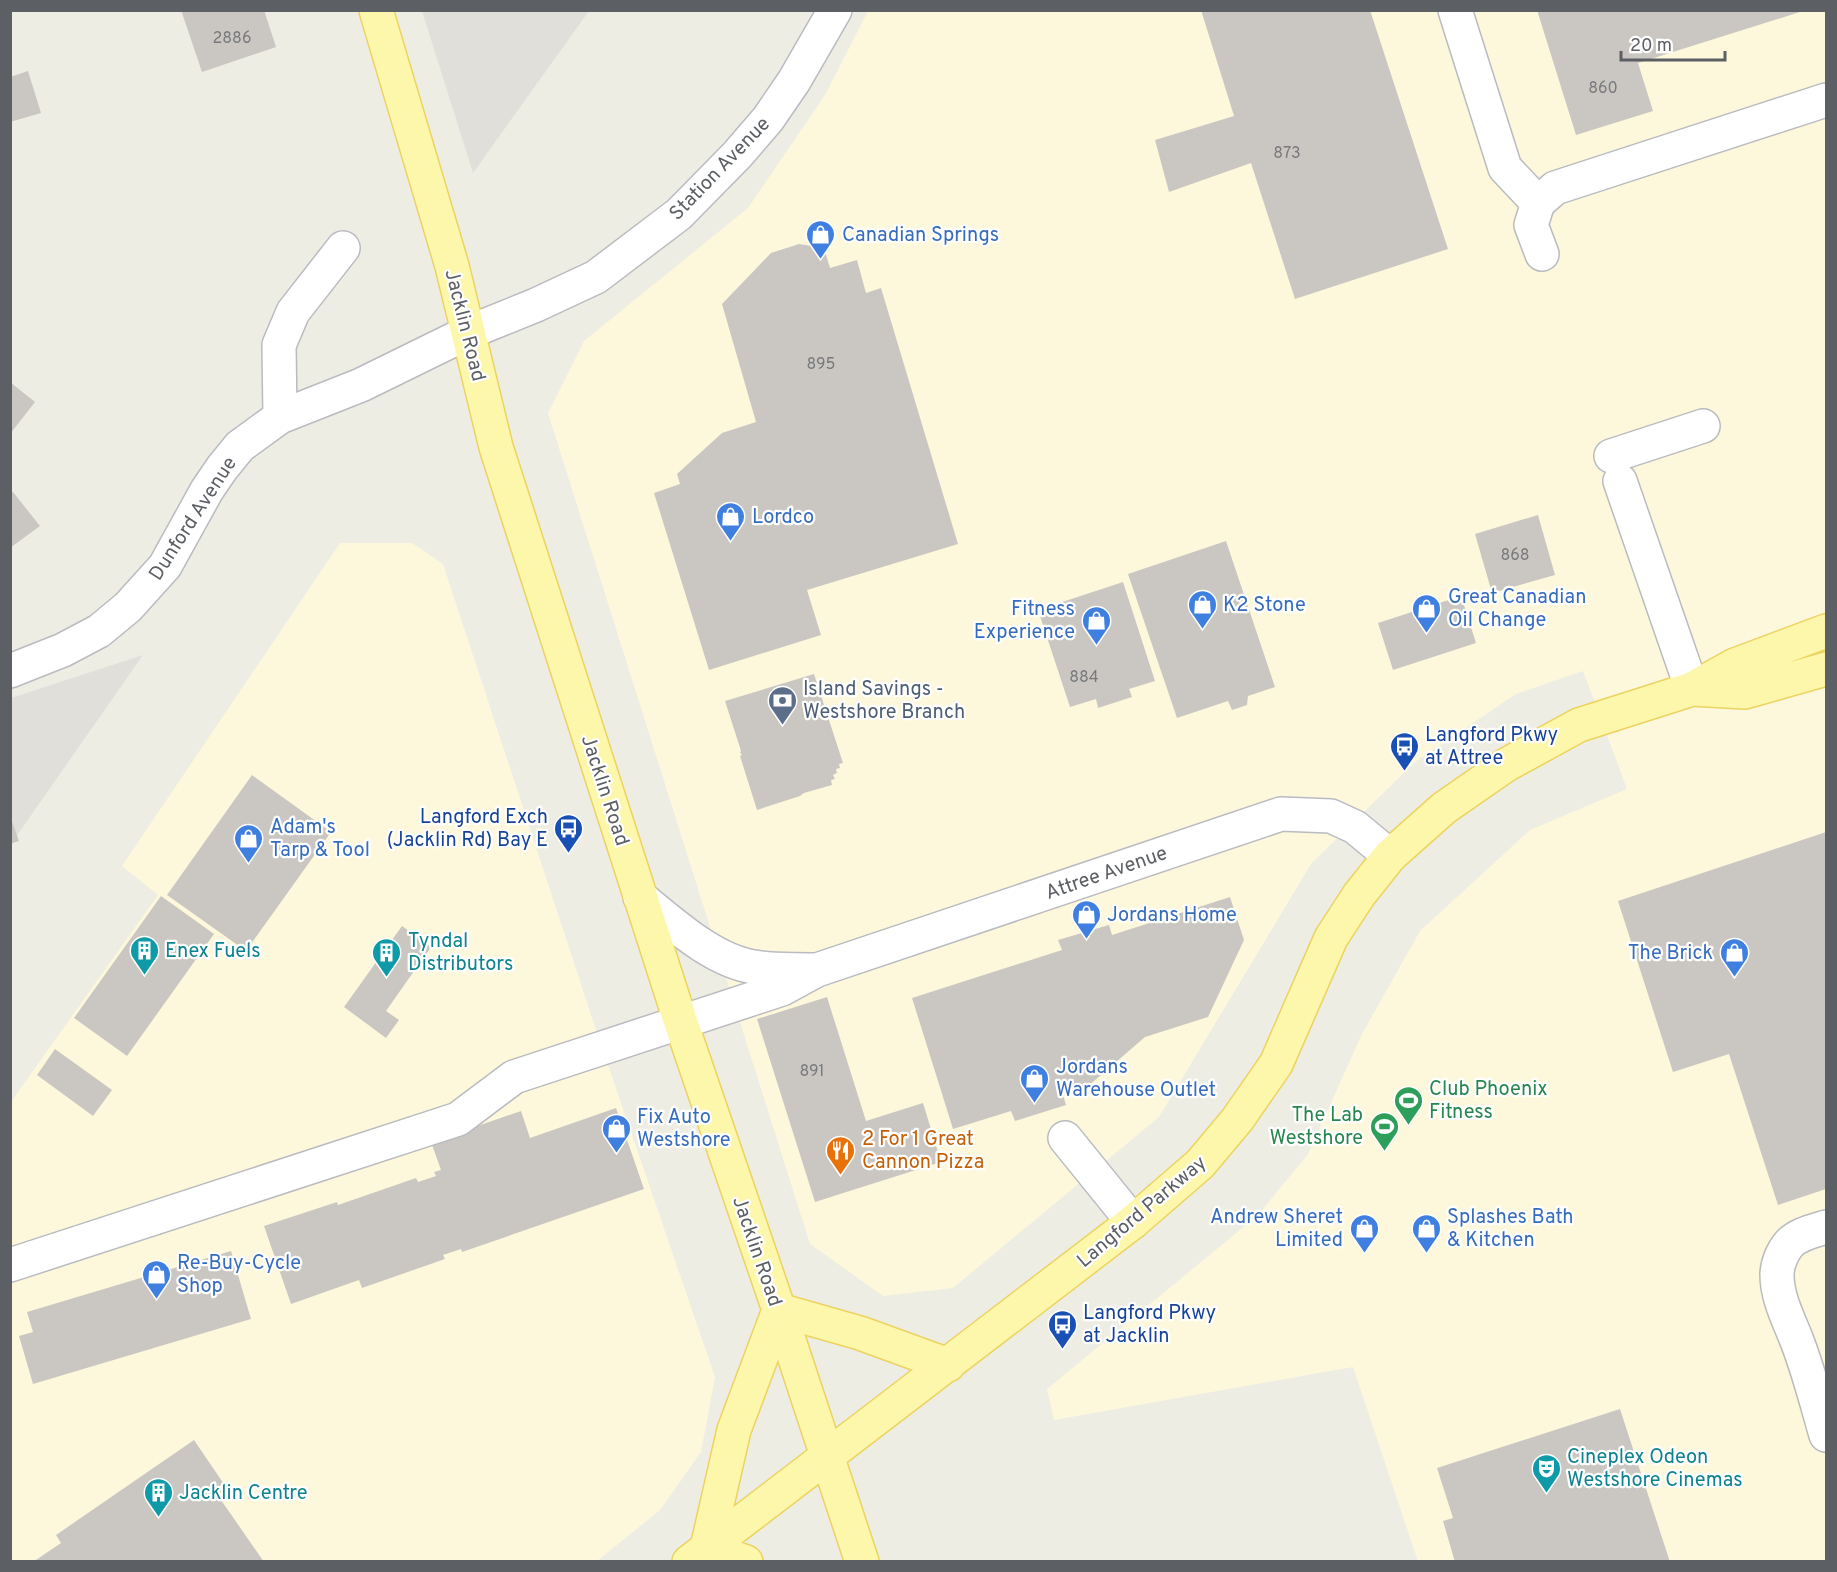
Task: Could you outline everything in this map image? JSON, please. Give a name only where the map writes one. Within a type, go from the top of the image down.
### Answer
[{"type":"main road","name":"Jacklin Road","points":[[376,10],[452,266],[495,447],[681,1023],[862,1562]]},
{"type":"main road","name":"Langford Parkway","points":[[698,1555],[1133,1222],[1200,1164],[1237,1120],[1276,1064],[1332,938],[1359,895],[1390,856],[1444,807],[1506,765],[1579,725],[1692,689],[1735,665],[1827,631]]},
{"type":"main road","name":"Langford Parkway","points":[[1692,689],[1745,692],[1827,669]]},
{"type":"main road","points":[[746,1562],[698,1555],[734,1430],[779,1310],[860,1334],[948,1365]]},
{"type":"street","name":"Station Avenue","points":[[467,333],[596,277],[679,214],[737,155],[768,119],[794,81],[835,10]]},
{"type":"street","points":[[1455,10],[1505,168],[1538,203]]},
{"type":"street","points":[[1542,254],[1532,225],[1538,203],[1555,188],[1622,178],[1715,149],[1814,113]]},
{"type":"street","points":[[280,417],[279,345],[293,312],[343,248]]},
{"type":"street","name":"Dunford Avenue","points":[[10,671],[63,650],[99,630],[129,607],[165,566],[207,490],[240,446],[280,417],[361,385],[467,333]]},
{"type":"street","points":[[1692,689],[1616,469],[1703,426]]},
{"type":"street","name":"Attree Avenue","points":[[10,1265],[458,1119],[514,1077],[782,989],[817,970],[1281,814],[1331,816],[1355,827],[1390,856]]},
{"type":"street","name":"Attree Avenue","points":[[640,897],[692,938],[726,959],[754,968],[817,970]]},
{"type":"street","points":[[1065,1138],[1133,1222]]},
{"type":"street","points":[[1827,1227],[1802,1235],[1789,1244],[1781,1258],[1777,1273],[1779,1291],[1798,1342],[1827,1435]]},
{"type":"shaded area","points":[[422,11],[589,11],[473,173]]},
{"type":"shaded area","points":[[868,11],[1826,11],[1826,1561],[1418,1561],[1353,1367],[1054,1420],[1047,1389],[1258,1215],[1308,1154],[1362,1034],[1420,931],[1530,830],[1627,789],[1583,671],[1516,694],[1415,762],[1311,864],[1159,1117],[953,1288],[883,1296],[810,1244],[548,413],[584,341],[748,208],[825,95]]},
{"type":"shaded area","points":[[340,543],[412,543],[443,564],[597,1033],[715,1377],[701,1452],[660,1510],[597,1561],[11,1562],[11,1102],[158,895],[122,866]]},
{"type":"shaded area","points":[[143,655],[11,844],[11,698]]},
{"type":"building","points":[[181,10],[264,10],[276,47],[202,72]]},
{"type":"building","points":[[1201,10],[1370,10],[1448,249],[1295,299],[1251,163],[1169,192],[1155,140],[1234,116]]},
{"type":"building","points":[[1537,10],[1803,11],[1638,63],[1653,111],[1576,135]]},
{"type":"building","points":[[28,71],[41,113],[10,122],[10,77]]},
{"type":"building","points":[[799,244],[824,248],[830,268],[857,260],[866,293],[881,288],[958,544],[807,590],[821,635],[709,670],[654,493],[680,484],[677,474],[722,433],[756,422],[722,304],[771,253]]},
{"type":"building","points":[[10,382],[35,402],[10,434]]},
{"type":"building","points":[[13,492],[40,526],[10,548],[10,494]]},
{"type":"building","points":[[1538,515],[1555,575],[1492,593],[1475,534]]},
{"type":"building","name":"K2 Stone","points":[[1226,541],[1275,687],[1248,696],[1247,705],[1232,710],[1228,701],[1177,718],[1128,574]]},
{"type":"building","name":"Fitness Experience","points":[[1123,582],[1155,681],[1129,689],[1132,697],[1098,708],[1096,699],[1070,707],[1038,610]]},
{"type":"building","name":"Great Canadian Oil Change","points":[[1461,596],[1476,643],[1393,670],[1378,623]]},
{"type":"building","name":"Island Savings - Westshore Branch","points":[[814,674],[843,763],[839,764],[840,768],[836,769],[837,773],[833,775],[835,779],[831,780],[832,785],[757,810],[725,701]]},
{"type":"building","name":"Adam's Tarp & Tool","points":[[252,775],[331,832],[246,951],[167,895]]},
{"type":"building","points":[[10,816],[19,841],[10,844]]},
{"type":"building","name":"The Brick","points":[[1826,832],[1826,1189],[1778,1205],[1729,1054],[1673,1072],[1618,901]]},
{"type":"building","name":"Enex Fuels","points":[[161,896],[214,934],[127,1056],[74,1018]]},
{"type":"building","points":[[1230,897],[1244,940],[1208,1017],[1145,1037],[1087,1087],[1063,1095],[1066,1105],[1015,1121],[1011,1111],[953,1129],[912,998],[1062,950],[1058,940],[1109,925],[1112,935]]},
{"type":"building","name":"Tyndal Distributors","points":[[402,926],[431,947],[386,1011],[399,1020],[386,1038],[344,1007]]},
{"type":"building","points":[[827,997],[866,1121],[923,1103],[941,1162],[815,1202],[757,1019]]},
{"type":"building","points":[[55,1049],[112,1090],[93,1116],[37,1075]]},
{"type":"building","points":[[616,1108],[644,1189],[462,1252],[461,1249],[443,1255],[445,1259],[362,1288],[359,1280],[291,1304],[264,1226],[337,1202],[338,1205],[416,1178],[418,1182],[436,1176],[434,1172],[441,1170],[431,1142],[521,1111],[530,1138]]},
{"type":"building","points":[[231,1251],[251,1319],[33,1384],[19,1336],[33,1332],[27,1312]]},
{"type":"building","name":"Cineplex Odeon Westshore Cinemas","points":[[1620,1409],[1670,1562],[1455,1562],[1443,1521],[1453,1518],[1437,1468]]},
{"type":"building","name":"Jacklin Centre","points":[[194,1440],[230,1493],[221,1500],[264,1562],[33,1562],[61,1543],[56,1535]]},
{"type":"place","name":"Canadian Springs","points":[[821,260]]},
{"type":"place","name":"Lordco","points":[[731,542]]},
{"type":"place","name":"K2 Stone","points":[[1202,630]]},
{"type":"place","name":"Great Canadian Oil Change","points":[[1427,634]]},
{"type":"place","name":"Fitness Experience","points":[[1096,646]]},
{"type":"place","name":"Island Savings - Westshore Branch","points":[[782,726]]},
{"type":"place","name":"Langford Pkwy at Attree","points":[[1404,772]]},
{"type":"place","name":"Langford Exch (Jacklin Rd) Bay E","points":[[569,854]]},
{"type":"place","name":"Adam's Tarp & Tool","points":[[249,864]]},
{"type":"place","name":"Jordans Home","points":[[1086,940]]},
{"type":"place","name":"Enex Fuels","points":[[144,976]]},
{"type":"place","name":"Tyndal Distributors","points":[[387,978]]},
{"type":"place","name":"The Brick","points":[[1734,978]]},
{"type":"place","name":"Jordans Warehouse Outlet","points":[[1035,1104]]},
{"type":"place","name":"Club Phoenix Fitness","points":[[1408,1126]]},
{"type":"place","name":"The Lab Westshore","points":[[1384,1152]]},
{"type":"place","name":"Fix Auto Westshore","points":[[616,1154]]},
{"type":"place","name":"2 For 1 Great Cannon Pizza","points":[[841,1176]]},
{"type":"place","name":"Andrew Sheret Limited","points":[[1364,1254]]},
{"type":"place","name":"Splashes Bath & Kitchen","points":[[1426,1254]]},
{"type":"place","name":"Re-Buy-Cycle Shop","points":[[156,1300]]},
{"type":"place","name":"Langford Pkwy at Jacklin","points":[[1062,1350]]},
{"type":"place","name":"Cineplex Odeon Westshore Cinemas","points":[[1546,1494]]},
{"type":"place","name":"Jacklin Centre","points":[[158,1518]]}]
